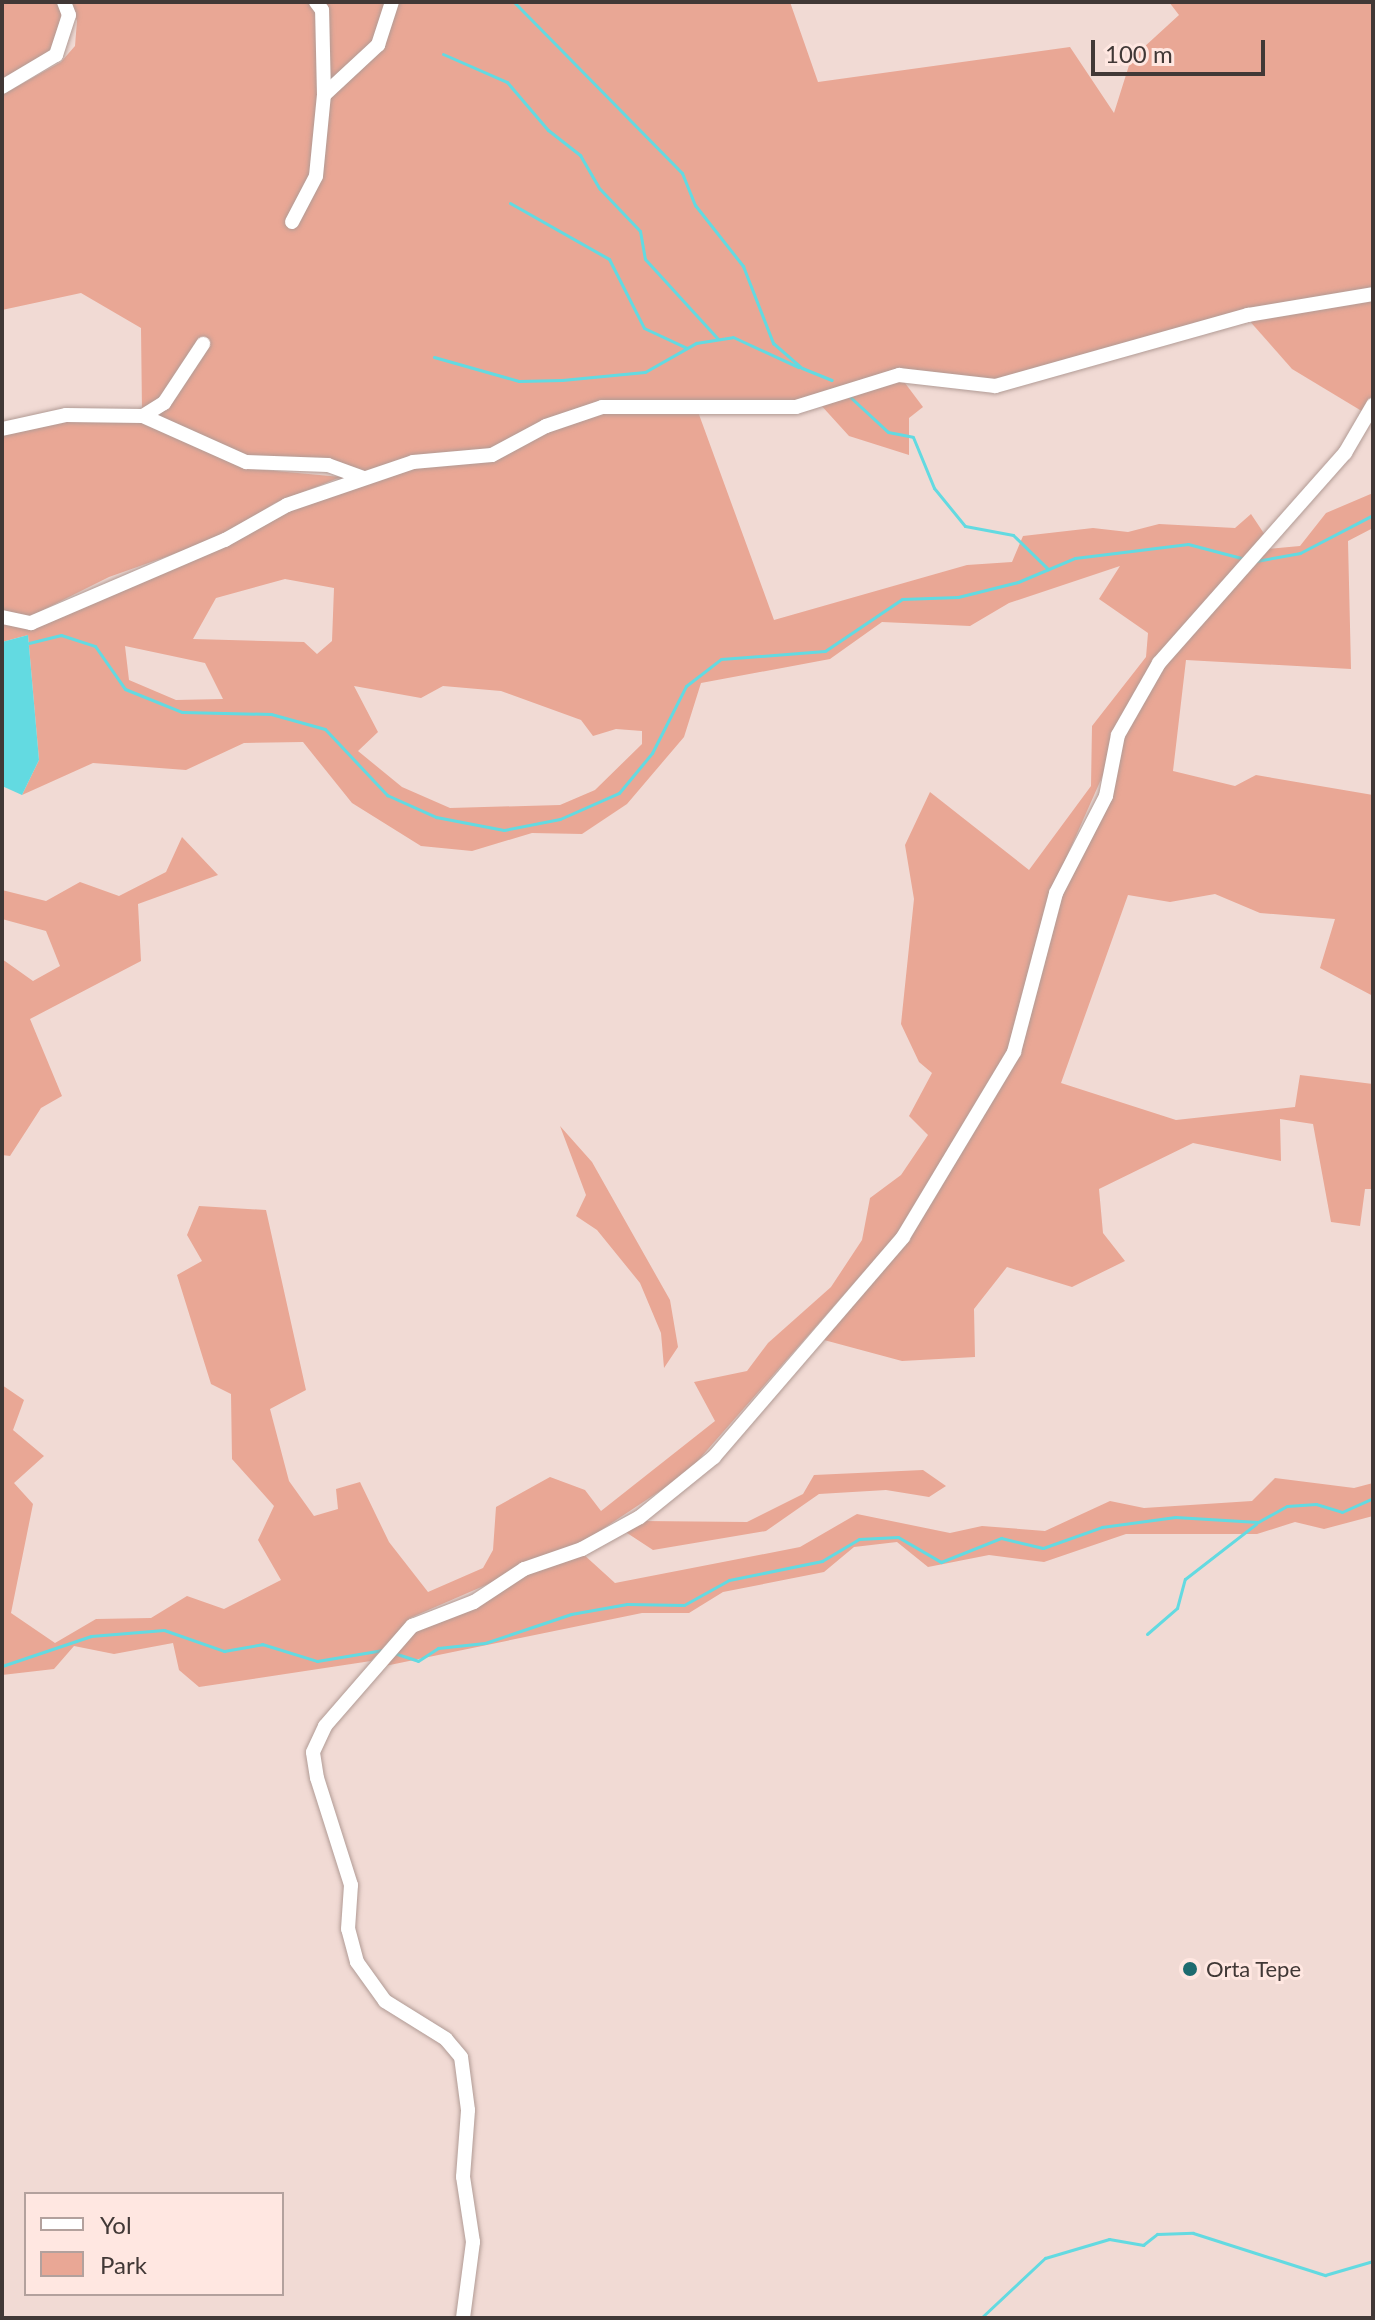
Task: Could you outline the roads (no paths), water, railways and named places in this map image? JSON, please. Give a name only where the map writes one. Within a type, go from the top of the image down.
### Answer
[{"type":"street","points":[[2,87],[56,55],[69,15],[64,2]]},
{"type":"street","points":[[292,222],[316,176],[324,95],[322,10],[316,2]]},
{"type":"street","points":[[324,95],[378,45],[392,2]]},
{"type":"street","points":[[2,617],[31,623],[225,540],[287,505],[413,462],[492,455],[546,426],[602,407],[796,407],[899,375],[995,386],[1248,315],[1373,294]]},
{"type":"street","points":[[143,416],[164,403],[203,344]]},
{"type":"street","points":[[463,2318],[473,2242],[463,2177],[468,2110],[461,2057],[446,2039],[385,2001],[357,1962],[348,1929],[351,1885],[317,1778],[313,1752],[325,1726],[412,1626],[474,1602],[524,1569],[582,1549],[640,1517],[714,1457],[894,1249],[1014,1052],[1056,893],[1106,796],[1118,735],[1159,663],[1345,453],[1373,405]]},
{"type":"street","points":[[2,429],[66,415],[143,416],[246,462],[328,465],[364,478]]},
{"type":"water","points":[[28,635],[39,760],[22,795],[2,786],[2,642]]},
{"type":"waterway","points":[[514,2],[682,173],[695,205],[743,266],[773,343],[802,368],[832,380]]},
{"type":"waterway","points":[[443,54],[507,82],[548,130],[580,155],[600,189],[640,231],[645,259],[718,339]]},
{"type":"waterway","points":[[510,203],[609,259],[644,328],[687,348]]},
{"type":"waterway","points":[[434,357],[519,381],[562,380],[645,372],[696,343],[733,337],[798,367]]},
{"type":"waterway","points":[[848,395],[888,432],[913,437],[934,488],[965,526],[1013,535],[1048,569]]},
{"type":"waterway","points":[[1256,561],[1300,553],[1373,515]]},
{"type":"waterway","points":[[29,643],[61,635],[95,646],[125,689],[182,712],[271,714],[325,729],[387,795],[436,817],[504,830],[560,819],[619,793],[652,753],[686,686],[721,659],[825,651],[902,599],[958,597],[1018,582],[1075,558],[1188,544],[1245,559]]},
{"type":"waterway","points":[[394,1653],[418,1661],[438,1648],[485,1643],[571,1614],[627,1604],[684,1605],[729,1580],[822,1561],[859,1539],[898,1537],[941,1562],[1001,1538],[1043,1548],[1102,1527],[1175,1517],[1258,1522],[1287,1506],[1316,1504],[1342,1512],[1373,1498]]},
{"type":"waterway","points":[[1147,1634],[1177,1608],[1185,1579],[1256,1524]]},
{"type":"waterway","points":[[2,1666],[91,1636],[164,1630],[224,1651],[262,1644],[317,1661],[383,1650]]},
{"type":"waterway","points":[[981,2318],[1045,2258],[1109,2239],[1143,2245],[1157,2234],[1193,2233],[1325,2275],[1373,2261]]},
{"type":"place","name":"Orta Tepe","points":[[1190,1969]]}]
